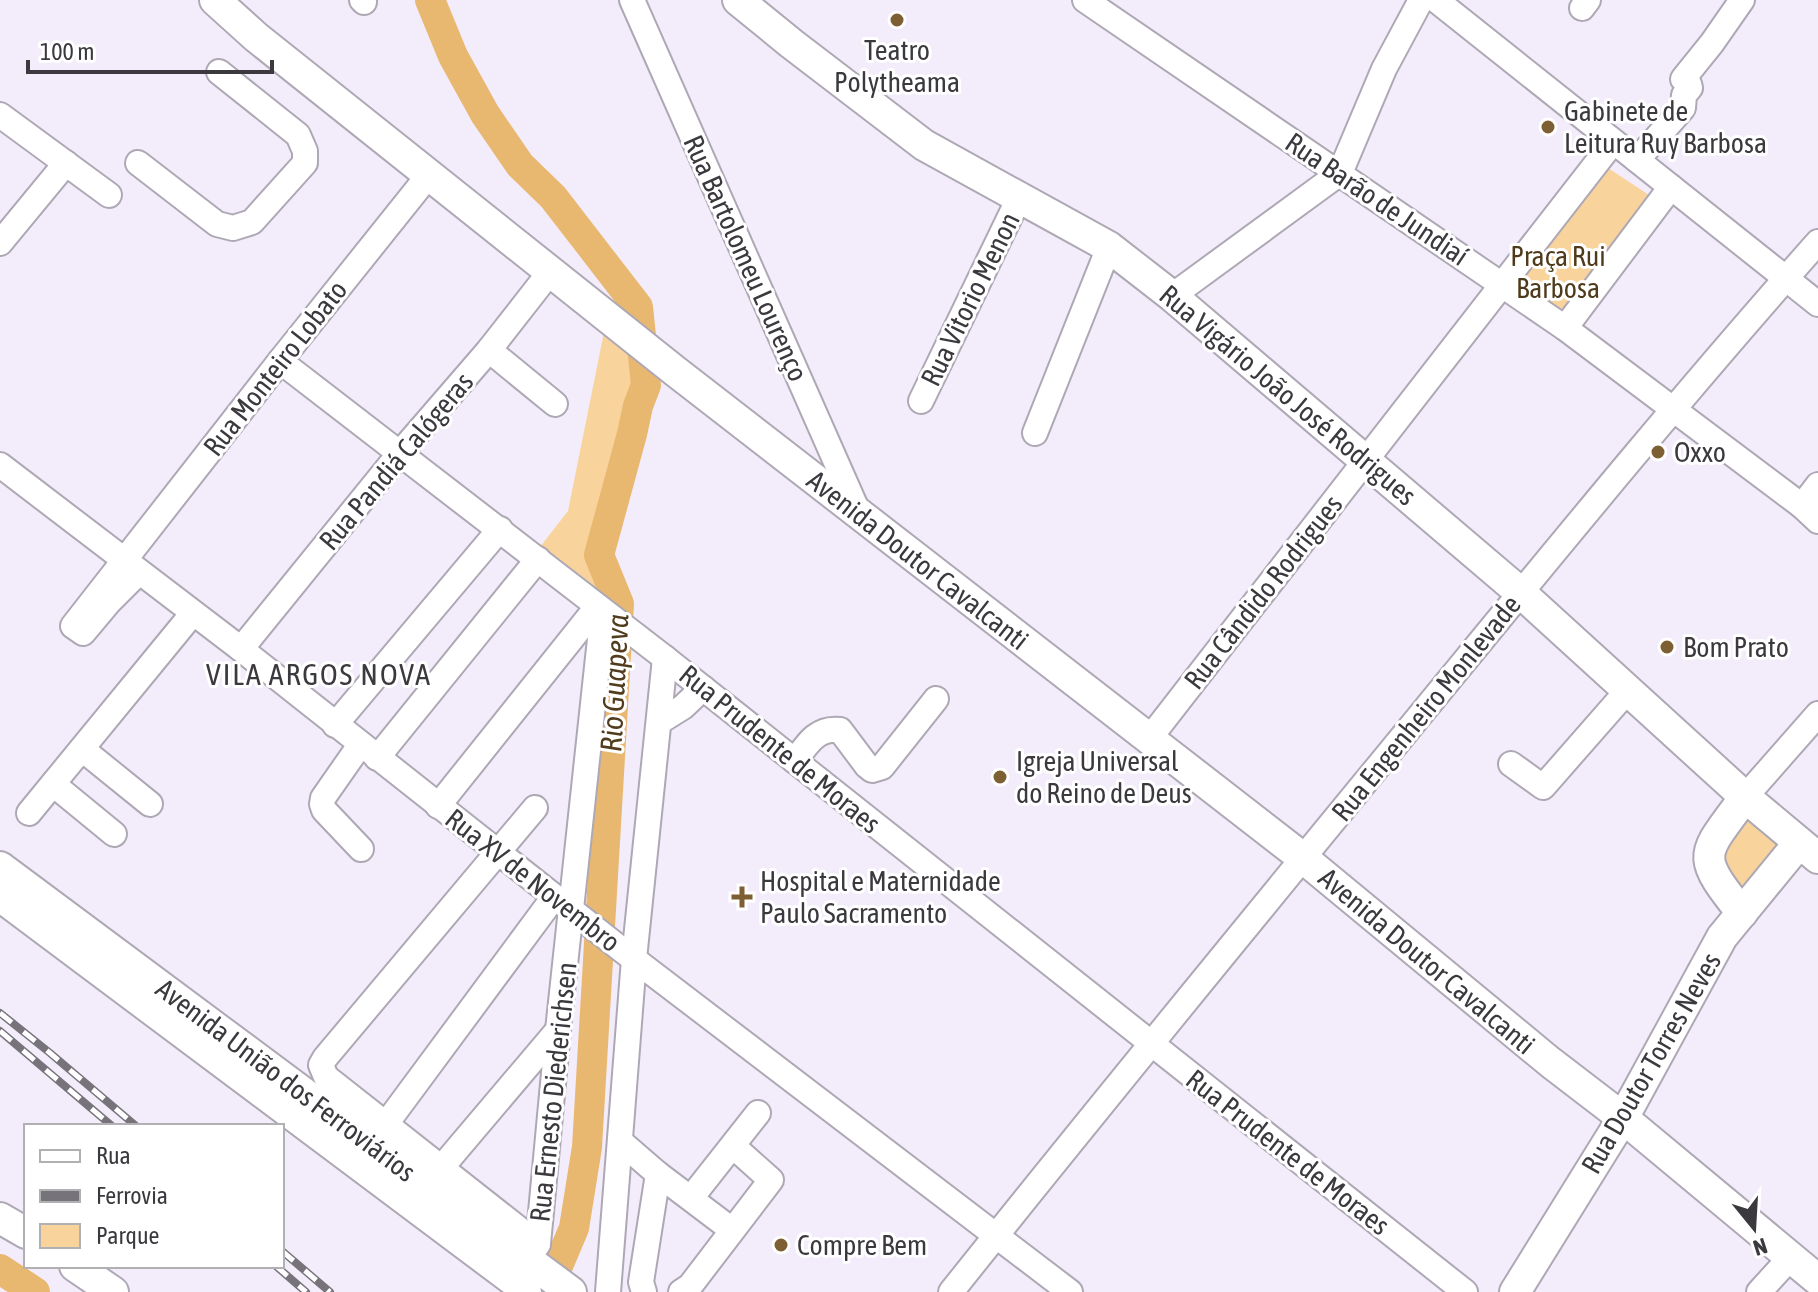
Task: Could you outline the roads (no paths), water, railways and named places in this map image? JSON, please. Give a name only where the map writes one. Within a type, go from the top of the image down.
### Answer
[{"type":"main road","name":"Avenida Doutor Cavalcanti","points":[[215,0],[256,37],[428,176],[675,371],[1303,858],[1818,1280]]},
{"type":"main road","name":"Rua Vigário João José Rodrigues","points":[[738,0],[924,145],[1109,247],[1172,296],[1521,593],[1745,797],[1808,850]]},
{"type":"main road","points":[[1742,913],[1716,881],[1708,863],[1708,853],[1713,841],[1745,797]]},
{"type":"main road","name":"Rua Doutor Torres Neves","points":[[1515,1292],[1623,1118],[1722,937],[1742,913],[1808,850]]},
{"type":"main road","name":"Avenida União dos Ferroviários","points":[[0,867],[527,1268]]},
{"type":"main road","name":"Avenida União dos Ferroviários","points":[[0,896],[527,1268],[571,1292]]},
{"type":"main road","points":[[78,1268],[113,1292]]},
{"type":"street","name":"Rua Bartolomeu Lourenço","points":[[632,0],[860,515]]},
{"type":"street","name":"Rua Barão de Jundiaí","points":[[1085,0],[1565,328],[1810,513]]},
{"type":"street","points":[[1172,296],[1340,173],[1384,69],[1421,0]]},
{"type":"street","points":[[1436,0],[1818,304]]},
{"type":"street","name":"Rua Cândido Rodrigues","points":[[1149,739],[1502,285],[1625,151],[1683,108],[1684,95],[1690,88],[1683,79],[1742,0]]},
{"type":"street","points":[[138,163],[217,224],[233,228],[252,222],[305,163],[305,151],[298,135],[219,72]]},
{"type":"street","points":[[0,115],[109,195]]},
{"type":"street","points":[[0,243],[66,163]]},
{"type":"street","name":"Rua Monteiro Lobato","points":[[78,629],[132,566],[280,361],[428,176]]},
{"type":"street","points":[[1565,328],[1671,187]]},
{"type":"street","name":"Rua Vitorio Menon","points":[[921,401],[1020,196]]},
{"type":"street","name":"Rua Engenheiro Monlevade","points":[[951,1292],[1150,1044],[1521,593],[1673,409],[1818,242]]},
{"type":"street","points":[[1035,433],[1109,247]]},
{"type":"street","name":"Rua Pandiá Calógeras","points":[[241,649],[550,272]]},
{"type":"street","points":[[489,350],[555,404]]},
{"type":"street","name":"Rua Prudente de Moraes","points":[[280,361],[703,688],[1465,1292]]},
{"type":"street","name":"Rua XV de Novembro","points":[[0,465],[241,649],[628,955],[1070,1292]]},
{"type":"street","points":[[1810,513],[1818,485]]},
{"type":"street","points":[[335,725],[500,529]]},
{"type":"street","points":[[361,849],[324,810],[323,798],[369,752],[538,559]]},
{"type":"street","points":[[29,813],[193,613]]},
{"type":"street","points":[[438,806],[605,613]]},
{"type":"street","name":"Rua Ernesto Diederichsen","points":[[527,1268],[558,1030],[605,613]]},
{"type":"street","points":[[608,1292],[621,1142],[628,955],[659,722],[658,653]]},
{"type":"street","points":[[659,722],[683,707],[703,688]]},
{"type":"street","points":[[1511,764],[1543,787],[1628,690]]},
{"type":"street","points":[[795,761],[817,733],[830,728],[840,730],[872,770],[882,767],[936,699]]},
{"type":"street","points":[[1745,797],[1818,714]]},
{"type":"street","points":[[82,749],[150,804]]},
{"type":"street","points":[[53,784],[114,834]]},
{"type":"street","points":[[527,1268],[442,1167],[326,1077],[321,1065],[535,808]]},
{"type":"street","points":[[386,1124],[570,909]]},
{"type":"street","points":[[442,1167],[558,1030]]},
{"type":"street","points":[[691,1198],[758,1113]]},
{"type":"street","points":[[621,1142],[732,1230]]},
{"type":"street","points":[[681,1292],[690,1286],[771,1180],[733,1146]]},
{"type":"street","points":[[644,1292],[641,1282],[658,1174]]},
{"type":"street","points":[[1759,1292],[1790,1258]]},
{"type":"waterway","name":"Rio Guapeva","points":[[430,0],[453,56],[485,114],[520,165],[553,197],[638,307],[646,385],[599,555],[619,604],[587,1147],[574,1228],[547,1292]]},
{"type":"waterway","points":[[0,1269],[35,1292]]},
{"type":"railway","points":[[0,1013],[134,1124]]},
{"type":"railway","points":[[0,1031],[110,1124]]},
{"type":"railway","points":[[284,1253],[330,1292]]},
{"type":"railway","points":[[278,1268],[306,1292]]},
{"type":"place","name":"Teatro Polytheama","points":[[897,20]]},
{"type":"place","name":"Gabinete de Leitura Ruy Barbosa","points":[[1548,127]]},
{"type":"place","name":"Oxxo","points":[[1658,452]]},
{"type":"place","name":"Bom Prato","points":[[1667,647]]},
{"type":"place","name":"Igreja Universal do Reino de Deus","points":[[1000,777]]},
{"type":"place","name":"Hospital e Maternidade Paulo Sacramento","points":[[742,897]]},
{"type":"place","name":"Compre Bem","points":[[781,1245]]},
{"type":"district","name":"VILA ARGOS NOVA","points":[[319,674]]},
{"type":"park label","name":"Praça Rui Barbosa","points":[[1558,272]]}]
